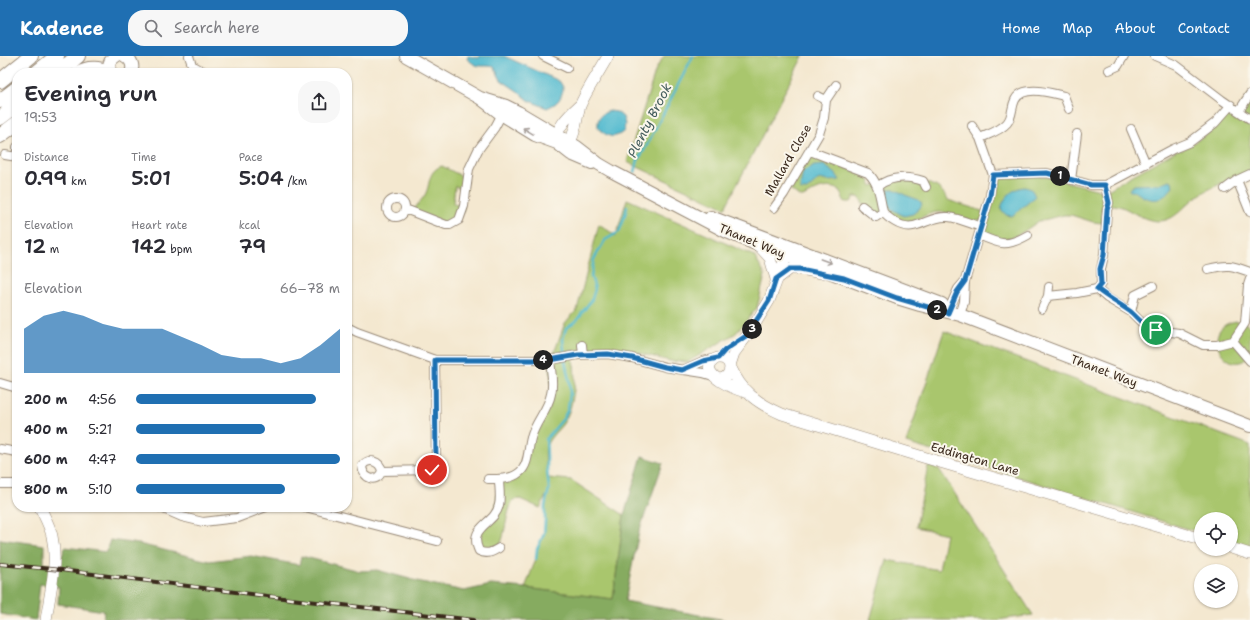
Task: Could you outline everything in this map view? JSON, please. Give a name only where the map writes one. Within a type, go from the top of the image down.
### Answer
[{"type":"highway","points":[[15,68],[31,56]]},
{"type":"highway","points":[[42,68],[57,56]]},
{"type":"highway","points":[[63,68],[78,56]]},
{"type":"highway","points":[[0,81],[12,71]]},
{"type":"highway","points":[[0,101],[12,92]]},
{"type":"highway","points":[[0,118],[12,108]]},
{"type":"highway","points":[[0,136],[12,127]]},
{"type":"main road","points":[[109,68],[110,61],[116,56]]},
{"type":"main road","points":[[125,56],[130,59],[134,65]]},
{"type":"main road","name":"Thanet Way","points":[[406,56],[561,142],[571,154],[605,168],[727,232],[758,246],[787,251],[949,310],[1249,426]]},
{"type":"main road","name":"Thanet Way","points":[[681,208],[720,220],[844,278],[897,298],[949,310]]},
{"type":"street","points":[[189,56],[192,64],[196,68]]},
{"type":"street","points":[[543,56],[567,68]]},
{"type":"street","points":[[561,142],[564,122],[580,105],[608,56]]},
{"type":"street","points":[[1109,70],[1118,66],[1124,56]]},
{"type":"street","points":[[1159,57],[1176,65],[1250,119]]},
{"type":"street","name":"Mallard Close","points":[[774,208],[810,150],[822,126],[826,100],[836,85]]},
{"type":"street","points":[[980,138],[1003,127],[1010,119],[1016,97],[1028,91],[1036,90],[1064,96],[1069,109]]},
{"type":"street","points":[[1239,111],[1250,94]]},
{"type":"street","points":[[818,96],[826,100]]},
{"type":"street","points":[[993,175],[1047,173],[1091,185],[1105,185],[1173,149],[1190,142],[1215,123],[1230,105]]},
{"type":"street","points":[[405,209],[446,225],[450,225],[459,220],[463,210],[469,169],[478,150],[495,127],[504,110]]},
{"type":"street","points":[[960,315],[964,302],[965,281],[990,196],[993,175],[980,138],[972,126]]},
{"type":"street","points":[[1131,129],[1146,164]]},
{"type":"street","points":[[1071,180],[1077,134]]},
{"type":"street","points":[[810,150],[868,173],[878,186],[883,212],[885,215],[896,223],[906,227],[912,227],[939,217],[949,217],[980,231],[1000,243],[1008,244],[1017,242],[1028,235]]},
{"type":"street","points":[[4,155],[12,156]]},
{"type":"street","points":[[1225,189],[1237,180],[1250,174]]},
{"type":"street","points":[[878,186],[887,180],[911,178],[923,181],[926,187]]},
{"type":"street","points":[[1237,180],[1250,212]]},
{"type":"street","points":[[1048,296],[1097,289],[1101,284],[1100,269],[1104,255],[1107,210],[1109,203],[1105,185]]},
{"type":"street","points":[[862,206],[876,217],[883,212]]},
{"type":"street","points":[[758,246],[770,258],[776,279]]},
{"type":"street","points":[[746,336],[725,350],[712,362],[709,368],[716,378],[726,378],[728,375],[734,353],[746,336],[769,301],[787,251]]},
{"type":"street","points":[[1208,269],[1224,265],[1232,265],[1250,272]]},
{"type":"street","points":[[776,279],[790,269],[800,269],[844,278]]},
{"type":"street","points":[[1097,289],[1108,298],[1131,312],[1142,323],[1149,327],[1156,330],[1179,333],[1203,345],[1217,345],[1233,341],[1245,323],[1248,285],[1250,279]]},
{"type":"street","points":[[949,310],[957,292],[965,281]]},
{"type":"street","points":[[1131,312],[1134,295],[1153,286]]},
{"type":"street","points":[[1042,309],[1048,296],[1049,287]]},
{"type":"street","name":"Eddington Lane","points":[[352,330],[435,360],[550,360],[583,355],[608,354],[632,358],[665,367],[703,373],[746,393],[767,408],[802,421],[1194,537]]},
{"type":"street","points":[[1233,341],[1250,361]]},
{"type":"street","points":[[582,345],[583,355]]},
{"type":"street","points":[[682,370],[703,361],[716,359],[725,359],[730,366]]},
{"type":"street","points":[[382,471],[432,470],[436,466],[435,360]]},
{"type":"street","points":[[488,479],[499,479],[514,476],[524,467],[531,436],[546,408],[551,394],[552,385],[550,360]]},
{"type":"street","name":"Eddington Lane","points":[[730,366],[737,381],[746,393]]},
{"type":"street","points":[[0,383],[12,387]]},
{"type":"street","points":[[0,449],[12,451]]},
{"type":"street","points":[[499,479],[499,506],[495,514],[480,528],[475,541],[479,551],[482,553],[486,554],[500,548]]},
{"type":"street","points":[[0,484],[12,484]]},
{"type":"street","points":[[42,512],[52,534],[54,543],[52,581],[46,620]]},
{"type":"street","points":[[169,512],[182,518],[203,522],[237,518],[253,512]]},
{"type":"street","points":[[327,512],[425,534],[437,541]]},
{"type":"street","points":[[1238,550],[1250,554]]},
{"type":"green space","points":[[664,56],[803,56],[725,208],[627,162],[656,69]]},
{"type":"green space","points":[[1250,93],[1250,172],[1208,190],[1195,198],[1173,217],[1163,221],[1151,220],[1119,206],[1110,205],[1102,206],[1102,223],[1093,222],[1071,215],[1064,215],[1039,221],[1010,239],[1002,239],[981,234],[985,221],[983,220],[973,221],[949,213],[940,212],[932,213],[910,222],[906,222],[893,219],[867,208],[859,197],[854,197],[851,202],[845,202],[838,189],[828,187],[823,188],[800,197],[790,189],[810,154],[862,174],[869,180],[872,186],[886,180],[919,182],[919,185],[923,187],[928,183],[940,189],[948,200],[988,213],[997,178],[1038,175],[1100,191],[1108,190],[1179,149],[1182,150],[1206,135],[1228,112],[1231,111],[1236,113]]},
{"type":"green space","points":[[442,166],[467,179],[466,190],[455,186],[453,204],[464,206],[462,214],[450,225],[413,211],[425,195],[432,174],[437,168]]},
{"type":"green space","points":[[627,199],[754,256],[765,275],[757,308],[736,333],[688,362],[670,361],[612,346],[554,353],[565,323],[577,310],[599,224],[616,236]]},
{"type":"green space","points":[[1237,321],[1245,323],[1250,327],[1250,355],[1243,361],[1235,362],[1228,360],[1222,354],[1218,347],[1217,338],[1219,331],[1226,325]]},
{"type":"green space","points":[[944,331],[1250,445],[1250,548],[1238,544],[1238,512],[1194,512],[1194,531],[906,443]]},
{"type":"green space","points":[[572,356],[575,373],[574,392],[566,418],[547,444],[545,450],[548,478],[571,480],[624,515],[613,599],[525,588],[536,559],[537,549],[544,534],[546,496],[540,508],[520,499],[513,500],[508,512],[503,537],[499,548],[483,553],[476,536],[495,514],[499,479],[520,472],[551,394],[550,360]]},
{"type":"green space","points":[[642,456],[663,463],[639,532],[625,601],[725,620],[103,620],[104,611],[58,604],[59,587],[40,584],[36,620],[0,614],[0,539],[44,545],[44,564],[59,565],[65,547],[106,552],[110,540],[139,544],[209,561],[251,556],[299,565],[301,556],[360,571],[377,570],[417,581],[464,591],[491,585],[613,599],[624,515]]},
{"type":"green space","points":[[928,466],[939,469],[1033,615],[997,620],[870,620],[887,560],[939,570],[946,534],[916,527]]},
{"type":"water","points":[[468,56],[479,58],[479,56],[504,56],[560,82],[563,87],[562,95],[557,102],[547,108],[530,101],[501,80],[494,67],[475,65],[467,59]]},
{"type":"water","points":[[610,111],[617,112],[623,117],[625,124],[624,131],[617,136],[607,135],[598,127],[600,116]]},
{"type":"water","points":[[824,165],[836,174],[840,180],[828,181],[819,179],[807,190],[801,190],[800,186],[803,172],[814,166]]},
{"type":"water","points":[[1169,180],[1172,181],[1173,187],[1159,199],[1147,198],[1130,191],[1129,189],[1134,185],[1160,184]]},
{"type":"water","points":[[1024,187],[1031,190],[1035,197],[1012,216],[1006,215],[1001,209],[1006,197],[1016,189]]},
{"type":"water","points":[[894,189],[919,200],[922,204],[920,208],[913,214],[904,216],[891,209],[886,201],[888,190]]},
{"type":"waterway","name":"Plenty Brook","points":[[635,172],[638,160],[693,56]]},
{"type":"waterway","name":"Plenty Brook","points":[[536,559],[537,549],[544,534],[545,506],[549,489],[546,439],[563,419],[568,409],[570,392],[563,339],[566,328],[577,320],[592,299],[595,289],[591,276],[594,259],[605,240],[619,232],[627,207]]},
{"type":"railway","points":[[0,564],[474,620]]},
{"type":"route","points":[[432,470],[436,466],[435,360],[550,360],[578,355],[608,354],[682,370],[703,361],[718,358],[725,350],[746,336],[769,301],[776,279],[790,269],[800,269],[844,278],[897,298],[948,313],[958,289],[965,281],[990,196],[993,175],[1047,173],[1091,185],[1105,185],[1109,203],[1107,210],[1104,255],[1100,269],[1101,284],[1097,289],[1108,298],[1131,312],[1142,323],[1156,330]]}]
